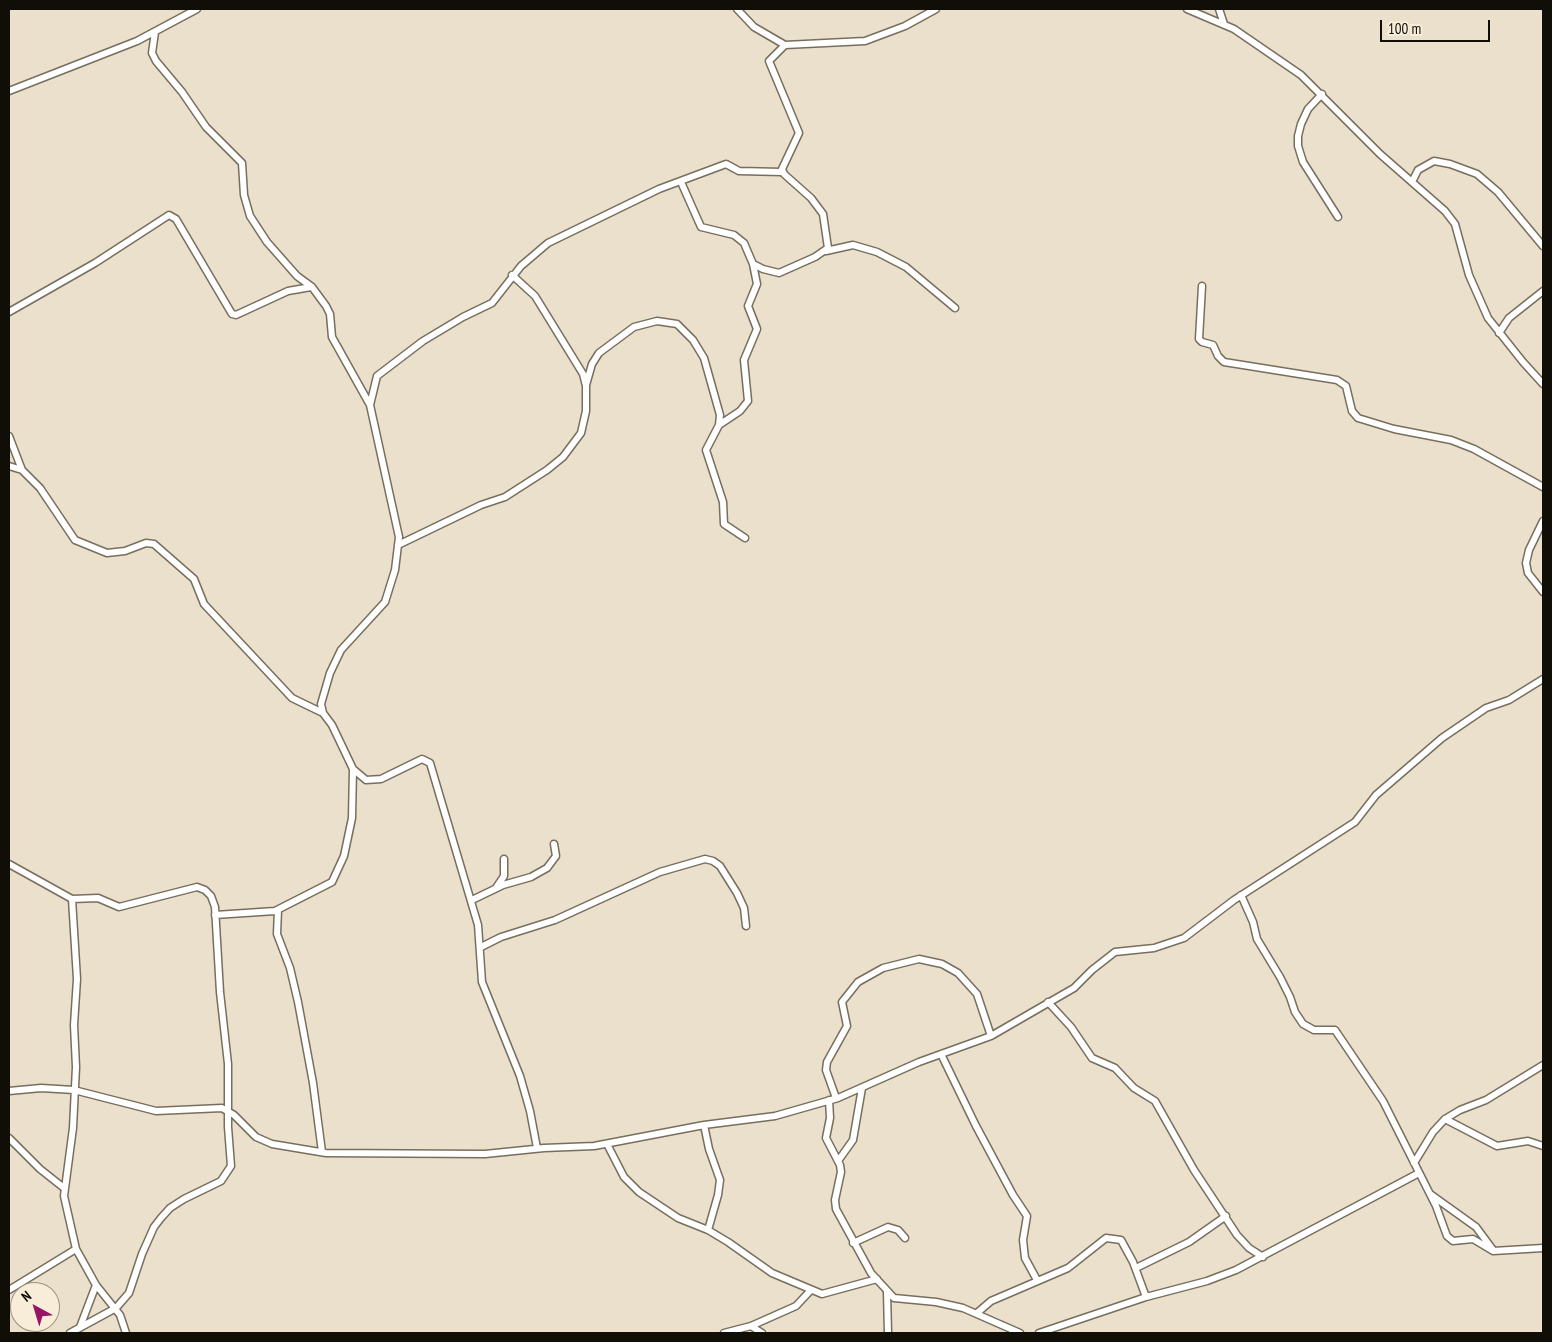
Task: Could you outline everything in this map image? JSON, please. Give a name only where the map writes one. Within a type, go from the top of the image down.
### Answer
[{"type":"street","points":[[9,91],[155,32],[197,9]]},
{"type":"street","points":[[737,9],[754,27],[785,45],[865,41],[905,26],[936,9]]},
{"type":"street","points":[[1186,9],[1234,29],[1301,75],[1380,154],[1445,212],[1455,224],[1476,294],[1499,333],[1543,384]]},
{"type":"street","points":[[1219,9],[1224,24]]},
{"type":"street","points":[[155,32],[152,54],[206,126],[242,163],[244,195],[250,216],[267,242],[297,276],[312,287],[326,306],[330,314],[332,337],[370,405],[399,536],[395,570],[388,595],[379,609],[341,650],[322,693],[321,704],[323,713],[332,725],[353,769],[366,780],[375,780],[417,760],[422,759],[429,762],[472,900],[481,947],[480,968],[482,982],[520,1076],[530,1111],[537,1148]]},
{"type":"street","points":[[782,172],[782,164],[797,141],[799,133],[770,60],[785,45]]},
{"type":"street","points":[[1322,94],[1308,109],[1301,124],[1298,146],[1303,162],[1338,217]]},
{"type":"street","points":[[1412,182],[1418,170],[1434,162],[1450,164],[1477,174],[1498,192],[1543,246]]},
{"type":"street","points":[[370,405],[376,376],[423,341],[463,317],[492,303],[505,289],[512,275],[548,243],[659,189],[726,164],[739,171],[782,172],[811,198],[823,214],[828,243],[826,250]]},
{"type":"street","points":[[681,182],[698,224],[703,229],[738,237],[744,243],[757,284],[748,306],[757,329],[744,360],[748,400],[740,411],[719,425],[706,450],[723,502],[724,524],[745,538]]},
{"type":"street","points":[[9,312],[95,263],[169,215],[176,219],[232,314],[236,315],[288,291],[312,287]]},
{"type":"street","points":[[752,264],[779,273],[815,258],[826,250],[853,244],[877,252],[906,267],[955,308]]},
{"type":"street","points":[[512,275],[535,296],[583,374],[586,386]]},
{"type":"street","points":[[1202,286],[1199,339],[1202,342],[1213,345],[1218,356],[1224,362],[1337,380],[1346,386],[1352,411],[1358,418],[1394,429],[1451,440],[1474,449],[1543,487]]},
{"type":"street","points":[[1499,333],[1509,318],[1543,291]]},
{"type":"street","points":[[398,545],[480,505],[505,497],[547,470],[563,457],[575,444],[585,422],[586,386],[594,359],[616,340],[644,323],[657,321],[674,322],[693,340],[704,358],[718,403],[719,425]]},
{"type":"street","points":[[9,436],[22,470],[40,488],[79,543],[107,553],[125,551],[146,543],[154,544],[194,579],[204,604],[292,698],[323,713]]},
{"type":"street","points":[[9,466],[22,470]]},
{"type":"street","points":[[1543,521],[1529,550],[1526,563],[1528,573],[1543,592]]},
{"type":"street","points":[[9,1091],[41,1088],[74,1090],[156,1111],[214,1107],[227,1111],[256,1137],[272,1144],[322,1152],[473,1154],[607,1144],[704,1125],[775,1116],[836,1098],[941,1054],[991,1036],[1074,988],[1092,970],[1115,952],[1154,948],[1184,938],[1241,895],[1354,822],[1376,795],[1423,753],[1457,727],[1486,708],[1510,700],[1543,679]]},
{"type":"street","points":[[215,915],[278,910],[332,882],[344,856],[352,818],[353,769]]},
{"type":"street","points":[[472,900],[496,888],[531,877],[552,865],[556,856],[554,844]]},
{"type":"street","points":[[496,888],[504,876],[504,859]]},
{"type":"street","points":[[481,947],[501,937],[555,920],[660,872],[705,859],[720,866],[737,893],[744,908],[746,926]]},
{"type":"street","points":[[9,864],[72,899],[98,898],[119,907],[197,887],[205,890],[211,896],[215,915],[220,992],[228,1064],[227,1111],[231,1166],[221,1181],[184,1199],[170,1208],[161,1218],[154,1227],[142,1254],[129,1293],[116,1308],[70,1333]]},
{"type":"street","points":[[1241,895],[1253,922],[1257,939],[1287,990],[1295,1012],[1308,1029],[1332,1029],[1337,1032],[1383,1101],[1429,1194],[1447,1236],[1456,1242],[1473,1239],[1493,1250],[1543,1248]]},
{"type":"street","points":[[72,899],[78,979],[74,1025],[73,1128],[64,1188],[76,1249],[96,1285],[116,1308],[126,1333]]},
{"type":"street","points":[[278,910],[277,934],[290,968],[298,1002],[313,1083],[322,1152]]},
{"type":"street","points":[[836,1098],[826,1070],[827,1062],[847,1026],[842,1002],[858,982],[883,968],[918,959],[942,964],[958,972],[977,994],[991,1036]]},
{"type":"street","points":[[1048,1002],[1070,1027],[1092,1058],[1115,1068],[1134,1088],[1155,1102],[1194,1170],[1237,1235],[1249,1248],[1262,1257]]},
{"type":"street","points":[[941,1054],[1012,1195],[1027,1216],[1023,1240],[1026,1258],[1037,1280]]},
{"type":"street","points":[[1414,1163],[1433,1132],[1445,1119],[1460,1110],[1486,1100],[1543,1065]]},
{"type":"street","points":[[838,1161],[853,1140],[862,1088]]},
{"type":"street","points":[[829,1100],[830,1118],[826,1138],[838,1161],[840,1172],[835,1200],[836,1209],[853,1243],[876,1279],[887,1292],[899,1300],[936,1302],[978,1313],[1017,1333]]},
{"type":"street","points":[[1445,1119],[1497,1146],[1528,1141],[1543,1146]]},
{"type":"street","points":[[704,1125],[706,1139],[720,1180],[718,1195],[708,1230]]},
{"type":"street","points":[[9,1138],[40,1169],[64,1188]]},
{"type":"street","points":[[607,1144],[624,1177],[639,1192],[678,1218],[708,1230],[772,1273],[810,1291],[822,1294],[876,1279]]},
{"type":"street","points":[[1039,1333],[1146,1297],[1208,1281],[1262,1257],[1419,1173]]},
{"type":"street","points":[[1429,1194],[1476,1227],[1493,1250]]},
{"type":"street","points":[[1136,1268],[1189,1242],[1226,1216]]},
{"type":"street","points":[[853,1243],[888,1227],[898,1230],[905,1238]]},
{"type":"street","points":[[978,1313],[991,1301],[1030,1286],[1037,1280],[1079,1262],[1106,1238],[1121,1240],[1136,1268],[1146,1297]]},
{"type":"street","points":[[9,1290],[76,1249]]},
{"type":"street","points":[[80,1327],[96,1285]]},
{"type":"street","points":[[727,1333],[750,1326],[796,1306],[810,1291]]},
{"type":"street","points":[[887,1292],[888,1333]]},
{"type":"street","points":[[750,1326],[762,1333]]}]
